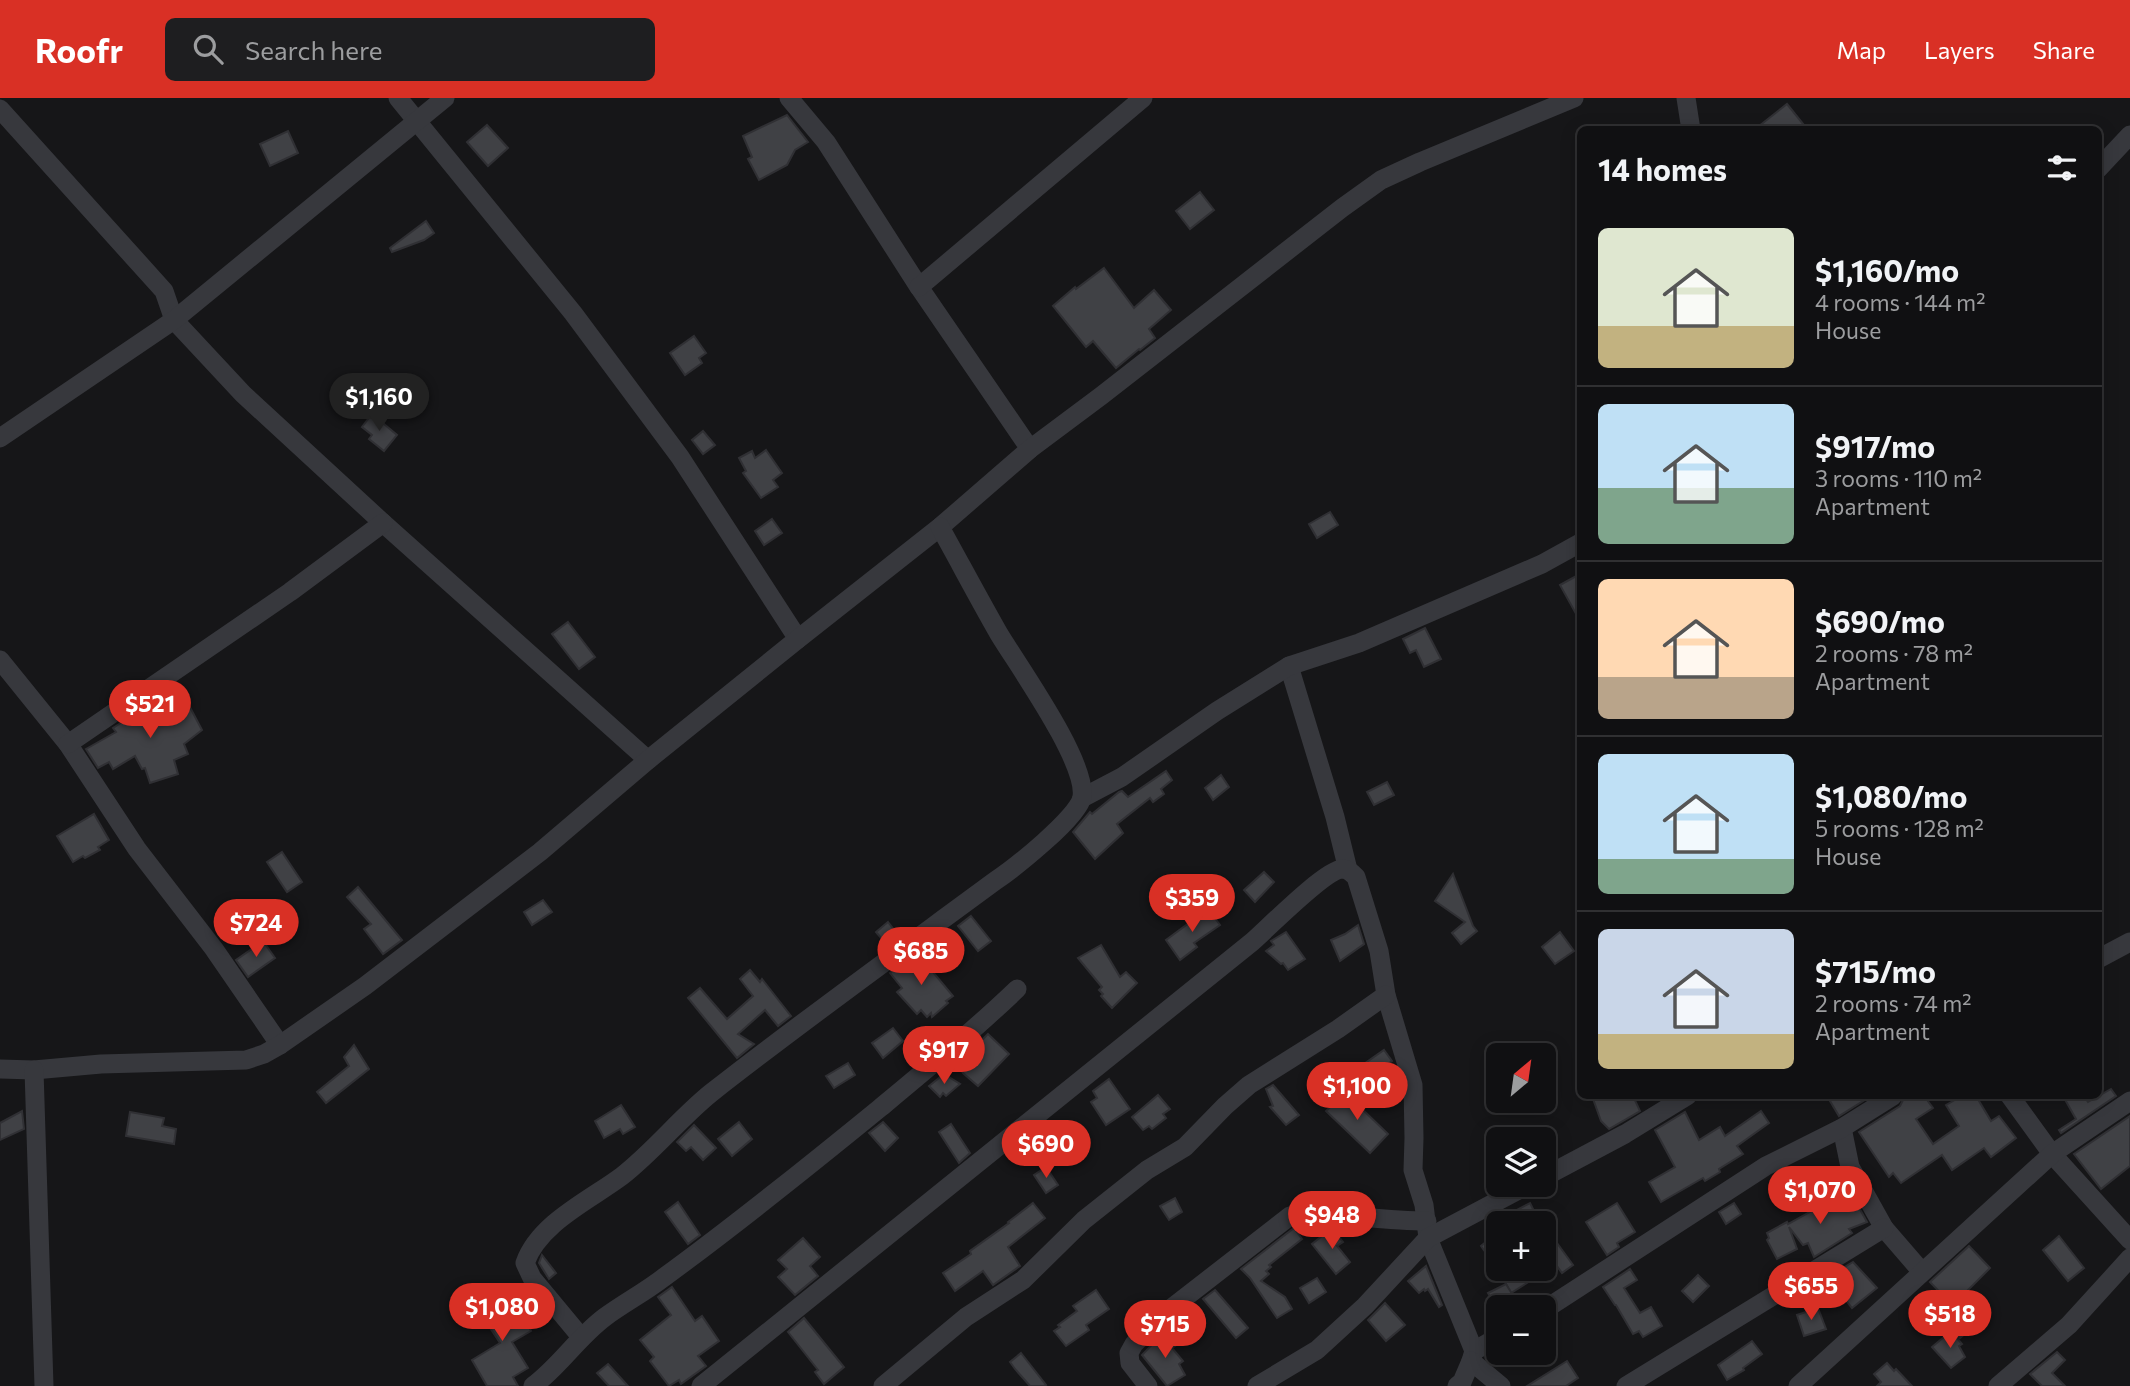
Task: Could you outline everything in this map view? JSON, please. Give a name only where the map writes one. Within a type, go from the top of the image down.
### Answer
[{"type":"street","points":[[398,98],[573,313],[680,457],[798,639]]},
{"type":"street","points":[[0,438],[174,320],[445,98]]},
{"type":"street","points":[[789,98],[826,142],[919,287],[1030,449]]},
{"type":"street","points":[[919,287],[1143,98]]},
{"type":"street","points":[[0,1069],[34,1070],[101,1064],[246,1060],[280,1045],[365,986],[540,852],[648,760],[940,527],[1030,449],[1101,397],[1342,208],[1381,180],[1574,98]]},
{"type":"street","points":[[1686,98],[1690,126]]},
{"type":"street","points":[[0,109],[164,291],[174,320],[243,394],[648,760]]},
{"type":"street","points":[[2102,165],[2130,135]]},
{"type":"street","points":[[68,744],[290,593],[383,523]]},
{"type":"street","points":[[940,527],[1000,635],[1065,742],[1079,773],[1082,798]]},
{"type":"street","points":[[581,1337],[532,1278],[525,1263],[529,1252],[543,1235],[572,1210],[624,1174],[709,1095],[1016,866],[1071,816],[1082,798],[1122,777],[1217,711],[1289,666],[1359,643],[1542,564],[1577,545]]},
{"type":"street","points":[[0,660],[68,744],[137,849],[214,949],[280,1045]]},
{"type":"street","points":[[1289,666],[1335,817],[1348,870]]},
{"type":"street","points":[[701,1386],[1252,942],[1323,878],[1342,869],[1348,870],[1356,877],[1379,951],[1386,995],[1413,1085],[1413,1170],[1422,1199],[1427,1230],[1472,1356],[1486,1386]]},
{"type":"street","points":[[2102,957],[2130,942]]},
{"type":"street","points":[[533,1386],[552,1372],[581,1337],[606,1316],[720,1236],[826,1152],[974,1030],[1017,989]]},
{"type":"street","points":[[884,1386],[967,1317],[1023,1280],[1084,1220],[1147,1170],[1185,1147],[1249,1085],[1386,995]]},
{"type":"street","points":[[34,1070],[44,1386]]},
{"type":"street","points":[[1556,1170],[1682,1099]]},
{"type":"street","points":[[1556,1302],[1766,1166],[1842,1128],[1885,1099]]},
{"type":"street","points":[[2012,1099],[2052,1154],[2130,1240]]},
{"type":"street","points":[[1798,1386],[2052,1154],[2130,1101]]},
{"type":"street","points":[[1842,1128],[1850,1167],[1884,1227],[1922,1272]]},
{"type":"street","points":[[1263,1384],[1317,1350],[1365,1306],[1427,1230],[1501,1197]]},
{"type":"street","points":[[1148,1386],[1130,1363],[1129,1353],[1134,1344],[1169,1310],[1290,1216],[1324,1210],[1427,1230]]},
{"type":"street","points":[[1626,1386],[1884,1227]]},
{"type":"street","points":[[1998,1386],[2069,1325],[2130,1258]]},
{"type":"street","points":[[1457,1386],[1462,1382],[1472,1356],[1486,1346]]},
{"type":"street","points":[[1472,1356],[1501,1386]]},
{"type":"building","points":[[1787,104],[1805,126],[1759,126]]},
{"type":"building","points":[[787,115],[808,142],[795,150],[787,165],[759,180],[748,159],[752,157],[743,136]]},
{"type":"building","points":[[487,125],[508,148],[488,166],[467,142]]},
{"type":"building","points":[[288,131],[298,153],[270,166],[260,144]]},
{"type":"building","points":[[1200,192],[1214,210],[1190,229],[1176,211]]},
{"type":"building","points":[[426,221],[434,233],[424,240],[392,252],[390,248]]},
{"type":"building","points":[[1104,268],[1134,308],[1154,290],[1171,310],[1149,329],[1155,338],[1116,368],[1093,341],[1086,347],[1053,306]]},
{"type":"building","points":[[694,336],[706,353],[699,358],[702,363],[685,375],[670,353]]},
{"type":"building","points":[[372,414],[397,435],[384,451],[369,439],[372,435],[362,427]]},
{"type":"building","points":[[703,431],[715,445],[703,454],[692,440]]},
{"type":"building","points":[[766,450],[782,473],[773,480],[778,487],[761,498],[743,473],[746,471],[739,458],[752,451],[755,458]]},
{"type":"building","points":[[1330,512],[1338,525],[1317,538],[1309,524]]},
{"type":"building","points":[[772,519],[782,533],[764,545],[755,531]]},
{"type":"building","points":[[1577,576],[1577,616],[1560,585]]},
{"type":"building","points":[[568,622],[595,657],[579,669],[552,634]]},
{"type":"building","points":[[1425,628],[1441,659],[1424,667],[1416,650],[1410,653],[1403,639]]},
{"type":"building","points":[[184,696],[202,730],[184,744],[188,754],[174,760],[178,774],[150,783],[145,768],[142,769],[135,756],[113,769],[109,762],[98,768],[86,749],[116,732],[113,728],[127,719],[129,722]]},
{"type":"building","points":[[1166,771],[1172,780],[1161,789],[1164,794],[1153,802],[1150,798],[1117,824],[1123,833],[1095,859],[1073,832],[1090,812],[1092,814],[1119,792],[1122,791],[1128,797]]},
{"type":"building","points":[[1221,775],[1229,787],[1213,800],[1205,788]]},
{"type":"building","points":[[1387,782],[1394,795],[1374,805],[1367,792]]},
{"type":"building","points":[[94,814],[109,840],[98,847],[100,850],[73,862],[57,836]]},
{"type":"building","points":[[282,852],[302,882],[287,892],[267,862]]},
{"type":"building","points":[[1264,872],[1274,882],[1255,902],[1244,890]]},
{"type":"building","points":[[1453,874],[1477,931],[1461,944],[1452,933],[1465,922],[1435,901]]},
{"type":"building","points":[[358,887],[402,940],[383,954],[364,929],[371,924],[347,897]]},
{"type":"building","points":[[543,900],[552,912],[532,925],[524,912]]},
{"type":"building","points":[[1208,909],[1220,925],[1194,943],[1197,947],[1180,960],[1166,940]]},
{"type":"building","points":[[971,916],[991,941],[978,951],[958,926]]},
{"type":"building","points":[[888,922],[899,936],[887,945],[876,932]]},
{"type":"building","points":[[1358,925],[1364,944],[1340,961],[1331,940]]},
{"type":"building","points":[[1286,932],[1305,959],[1288,970],[1266,951],[1274,945],[1271,941]]},
{"type":"building","points":[[1560,932],[1574,951],[1555,964],[1542,947]]},
{"type":"building","points":[[263,941],[275,958],[248,977],[236,960]]},
{"type":"building","points":[[1101,945],[1120,977],[1126,972],[1137,983],[1112,1008],[1101,996],[1103,994],[1099,990],[1102,987],[1078,958]]},
{"type":"building","points":[[917,953],[953,996],[932,1017],[931,1013],[927,1017],[921,1010],[917,1014],[897,992],[902,988],[890,973]]},
{"type":"building","points":[[750,970],[760,982],[762,979],[791,1016],[778,1026],[765,1010],[738,1034],[754,1044],[737,1058],[688,998],[700,988],[727,1019],[753,996],[740,979]]},
{"type":"building","points":[[893,1028],[903,1041],[883,1058],[872,1043]]},
{"type":"building","points":[[988,1034],[1009,1054],[978,1086],[963,1073],[958,1064]]},
{"type":"building","points":[[354,1045],[369,1069],[326,1103],[317,1092],[349,1066],[344,1057]]},
{"type":"building","points":[[1384,1050],[1392,1061],[1369,1077],[1361,1066]]},
{"type":"building","points":[[848,1063],[855,1075],[834,1088],[826,1076]]},
{"type":"building","points":[[944,1074],[960,1084],[946,1096],[943,1093],[940,1097],[929,1086]]},
{"type":"building","points":[[1109,1079],[1130,1109],[1106,1125],[1091,1102],[1097,1098],[1093,1091]]},
{"type":"building","points":[[1273,1085],[1299,1115],[1286,1125],[1270,1107],[1273,1106],[1266,1089]]},
{"type":"building","points":[[2111,1089],[2116,1096],[2061,1133],[2059,1130],[2076,1119],[2065,1099],[2086,1099],[2088,1102],[2102,1099],[2102,1094]]},
{"type":"building","points":[[1347,1091],[1388,1134],[1370,1153],[1326,1111]]},
{"type":"building","points":[[1158,1095],[1170,1109],[1163,1114],[1166,1118],[1152,1129],[1149,1126],[1143,1130],[1132,1117]]},
{"type":"building","points":[[1593,1099],[1634,1099],[1640,1111],[1609,1129],[1601,1121]]},
{"type":"building","points":[[1829,1099],[1866,1099],[1839,1116]]},
{"type":"building","points":[[1904,1099],[1926,1099],[1933,1108],[1916,1119],[1933,1144],[1959,1126],[1946,1105],[1957,1099],[1978,1099],[1991,1121],[1999,1116],[2016,1138],[1991,1157],[1984,1148],[1952,1170],[1942,1155],[1901,1183],[1893,1173],[1889,1177],[1859,1132],[1900,1106]]},
{"type":"building","points":[[621,1105],[635,1127],[623,1134],[620,1129],[604,1138],[595,1121]]},
{"type":"building","points":[[22,1111],[24,1129],[0,1140],[0,1123]]},
{"type":"building","points":[[1761,1111],[1769,1123],[1737,1146],[1743,1154],[1705,1181],[1703,1178],[1661,1202],[1649,1182],[1675,1167],[1655,1130],[1685,1112],[1699,1140],[1720,1127],[1725,1136]]},
{"type":"building","points":[[130,1112],[164,1118],[162,1126],[176,1129],[174,1144],[126,1136]]},
{"type":"building","points":[[2130,1116],[2130,1166],[2101,1189],[2074,1154]]},
{"type":"building","points":[[739,1122],[752,1139],[732,1156],[718,1139]]},
{"type":"building","points":[[883,1122],[898,1138],[885,1151],[869,1133]]},
{"type":"building","points":[[951,1124],[970,1153],[959,1163],[939,1132]]},
{"type":"building","points":[[694,1125],[716,1148],[703,1160],[691,1147],[686,1151],[677,1142]]},
{"type":"building","points":[[1046,1167],[1058,1185],[1046,1193],[1034,1175]]},
{"type":"building","points":[[1846,1184],[1867,1222],[1849,1229],[1852,1233],[1814,1257],[1808,1243],[1803,1245],[1789,1227],[1797,1249],[1777,1259],[1767,1240],[1767,1233],[1833,1199],[1830,1193]]},
{"type":"building","points":[[1175,1198],[1182,1212],[1169,1220],[1160,1206]]},
{"type":"building","points":[[678,1202],[700,1235],[688,1244],[665,1212]]},
{"type":"building","points":[[1033,1203],[1045,1218],[1008,1247],[1020,1266],[993,1285],[983,1271],[955,1291],[943,1273],[971,1254],[970,1251]]},
{"type":"building","points":[[1530,1203],[1534,1211],[1515,1211]]},
{"type":"building","points":[[1617,1203],[1635,1232],[1617,1243],[1619,1247],[1607,1255],[1586,1222]]},
{"type":"building","points":[[1734,1203],[1741,1214],[1726,1224],[1719,1212]]},
{"type":"building","points":[[1294,1228],[1302,1239],[1269,1265],[1271,1267],[1266,1271],[1269,1274],[1261,1281],[1285,1297],[1292,1309],[1277,1318],[1241,1269]]},
{"type":"building","points":[[1332,1228],[1343,1242],[1337,1246],[1350,1262],[1336,1274],[1312,1244]]},
{"type":"building","points":[[2059,1236],[2084,1268],[2068,1281],[2043,1250]]},
{"type":"building","points":[[803,1238],[820,1257],[810,1266],[818,1276],[795,1295],[778,1277],[787,1269],[778,1260]]},
{"type":"building","points":[[1556,1244],[1573,1265],[1562,1273],[1556,1265]]},
{"type":"building","points":[[1969,1246],[1990,1268],[1965,1293],[1985,1316],[1960,1338],[1942,1318],[1954,1307],[1930,1282]]},
{"type":"building","points":[[542,1255],[556,1273],[549,1279],[539,1263]]},
{"type":"building","points":[[1853,1262],[1877,1288],[1852,1308],[1828,1277]]},
{"type":"building","points":[[1426,1266],[1442,1305],[1439,1307],[1428,1289],[1419,1293],[1408,1281]]},
{"type":"building","points":[[1630,1269],[1637,1280],[1624,1288],[1640,1313],[1651,1307],[1662,1326],[1643,1337],[1639,1331],[1633,1334],[1603,1287]]},
{"type":"building","points":[[1698,1275],[1709,1286],[1693,1302],[1682,1291]]},
{"type":"building","points":[[1317,1278],[1326,1292],[1309,1303],[1300,1288]]},
{"type":"building","points":[[1504,1281],[1526,1281],[1527,1283],[1511,1293]]},
{"type":"building","points":[[1506,1284],[1513,1295],[1489,1295],[1488,1293]]},
{"type":"building","points":[[672,1287],[695,1321],[702,1316],[719,1341],[698,1356],[706,1366],[681,1384],[679,1380],[669,1386],[650,1361],[654,1357],[640,1340],[671,1315],[658,1297]]},
{"type":"building","points":[[1096,1290],[1109,1309],[1086,1325],[1089,1330],[1066,1346],[1054,1331],[1077,1311],[1073,1306]]},
{"type":"building","points":[[1215,1290],[1248,1328],[1236,1338],[1203,1299]]},
{"type":"building","points":[[503,1291],[531,1331],[512,1342],[528,1368],[513,1377],[518,1386],[487,1386],[472,1360],[500,1343],[477,1308]]},
{"type":"building","points":[[1385,1303],[1405,1325],[1386,1341],[1368,1320]]},
{"type":"building","points":[[1818,1308],[1826,1329],[1804,1336],[1797,1315]]},
{"type":"building","points":[[804,1318],[844,1367],[824,1384],[815,1372],[818,1370],[788,1332]]},
{"type":"building","points":[[1951,1331],[1962,1344],[1959,1346],[1965,1357],[1951,1368],[1932,1347]]},
{"type":"building","points":[[1164,1332],[1183,1361],[1179,1364],[1185,1375],[1167,1386],[1142,1355]]},
{"type":"building","points":[[1752,1341],[1762,1354],[1743,1368],[1744,1370],[1727,1380],[1718,1365]]},
{"type":"building","points":[[2057,1352],[2065,1360],[2052,1373],[2065,1386],[2042,1386],[2030,1374]]},
{"type":"building","points":[[1021,1353],[1046,1385],[1030,1386],[1015,1369],[1010,1362]]},
{"type":"building","points":[[1567,1361],[1578,1378],[1566,1386],[1527,1386]]},
{"type":"building","points":[[1887,1363],[1912,1386],[1877,1386],[1881,1382],[1874,1374]]},
{"type":"building","points":[[608,1364],[628,1386],[609,1386],[597,1373]]}]
